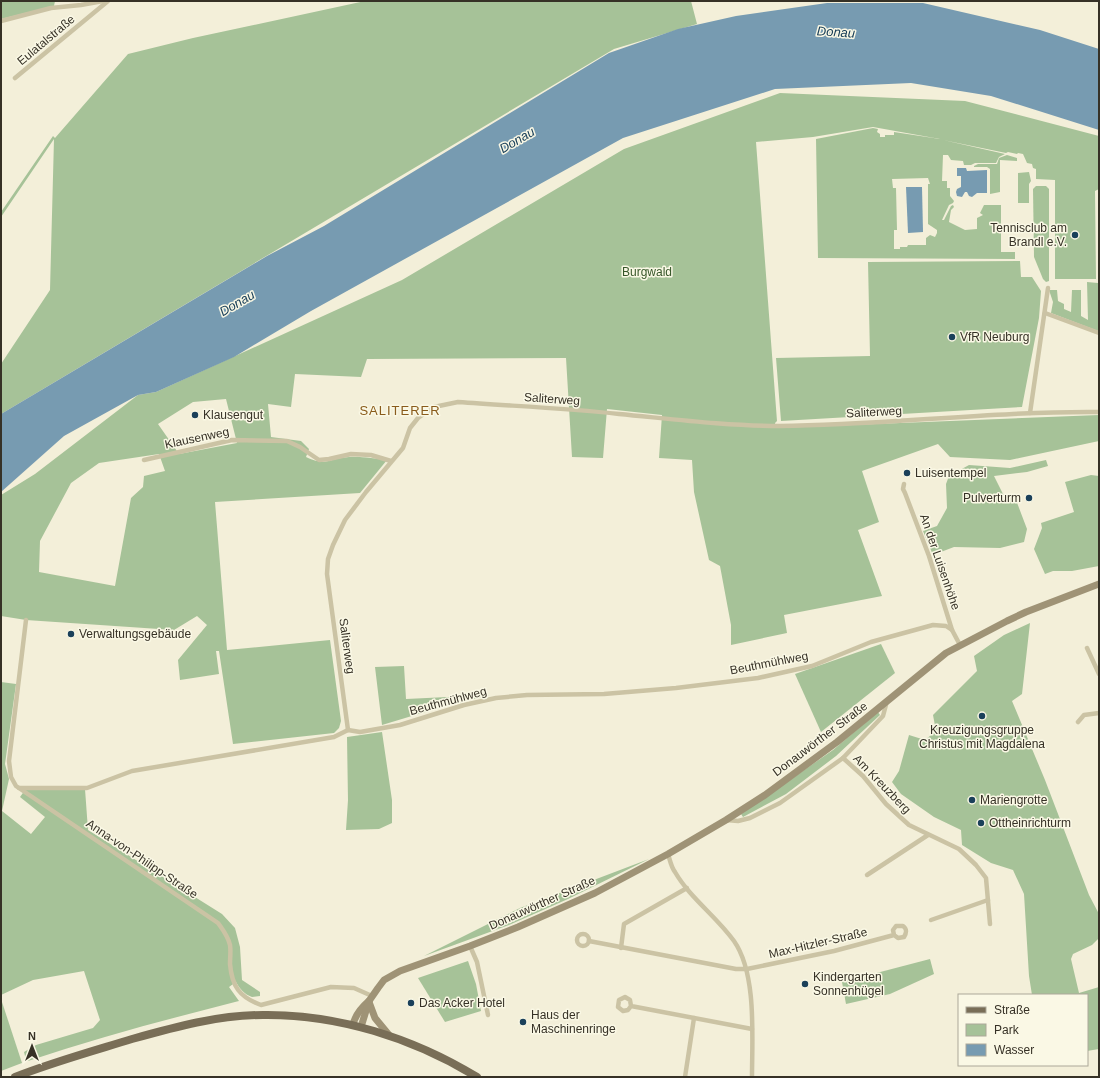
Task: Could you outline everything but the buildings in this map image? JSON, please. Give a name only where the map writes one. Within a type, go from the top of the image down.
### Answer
[{"type":"main road","name":"Donauwörther Straße","points":[[357,1026],[371,998],[384,980],[400,971],[518,927],[595,893],[668,854],[765,795],[837,742],[936,662],[960,646],[1026,612],[1099,584]]},
{"type":"main road","points":[[371,998],[375,1018],[389,1035]]},
{"type":"main road","points":[[15,1077],[53,1062],[176,1027],[228,1017],[263,1015],[297,1017],[357,1026],[389,1035],[444,1058],[477,1077]]},
{"type":"street","name":"Eulatalstraße","points":[[1,21],[51,8],[103,1]]},
{"type":"street","name":"Eulatalstraße","points":[[16,78],[108,1]]},
{"type":"street","points":[[1030,413],[1048,288]]},
{"type":"street","points":[[1045,313],[1099,333]]},
{"type":"street","name":"Saliterweg","points":[[348,730],[327,574],[328,559],[345,520],[403,448],[410,428],[418,418],[434,407],[458,402],[617,413],[702,422],[778,426],[874,423],[1030,413],[1099,412]]},
{"type":"street","name":"Klausenweg","points":[[144,460],[232,440],[287,441],[300,447],[319,460],[351,454],[372,455],[392,461]]},
{"type":"street","name":"An der Luisenhöhe","points":[[904,484],[903,489],[929,556],[952,630],[960,646]]},
{"type":"street","name":"Anna-von-Philipp-Straße","points":[[26,620],[8,760],[11,777],[16,786],[218,923],[226,934],[230,945],[230,965],[234,982],[243,996],[250,1001],[261,1005],[331,987],[354,988],[371,998]]},
{"type":"street","name":"Beuthmühlweg","points":[[19,788],[87,788],[132,771],[334,737],[348,730],[360,732],[400,725],[464,705],[496,698],[527,695],[604,694],[676,688],[758,678],[812,666],[871,642],[933,625],[946,626],[952,630]]},
{"type":"street","points":[[1087,648],[1099,674]]},
{"type":"street","name":"Donauwörther Straße","points":[[726,820],[738,821],[750,818],[780,803],[843,758],[883,716],[887,701]]},
{"type":"street","points":[[1078,722],[1084,715],[1099,713]]},
{"type":"street","name":"Am Kreuzberg","points":[[843,758],[863,776],[886,804],[909,825],[928,836],[959,849],[976,865],[986,878],[990,924]]},
{"type":"street","points":[[867,875],[928,836]]},
{"type":"street","points":[[668,854],[674,871],[687,888],[734,940],[744,957],[751,996],[752,1077]]},
{"type":"street","points":[[621,948],[624,924],[687,888]]},
{"type":"street","points":[[931,920],[988,900]]},
{"type":"street","name":"Max-Hitzler-Straße","points":[[589,941],[736,969],[747,969],[834,951],[894,934]]},
{"type":"street","points":[[470,946],[476,962],[488,1016]]},
{"type":"street","points":[[632,1006],[752,1029]]},
{"type":"street","points":[[685,1077],[694,1018]]},
{"type":"green space","points":[[1,1],[55,1],[54,6],[1,19]]},
{"type":"green space","points":[[365,1],[691,1],[697,24],[614,49],[1,414],[1,364],[50,290],[54,139],[1,217],[1,212],[53,136],[55,138],[128,54],[193,38]]},
{"type":"green space","name":"Burgwald","points":[[780,93],[965,101],[1099,136],[1099,189],[1095,191],[1096,279],[1055,279],[1055,180],[1036,179],[1036,169],[1033,168],[1032,164],[1027,163],[1023,154],[1006,153],[943,140],[1005,154],[999,157],[996,163],[975,163],[971,165],[964,165],[963,161],[951,160],[948,155],[943,155],[942,181],[947,181],[947,188],[950,188],[950,196],[954,201],[949,205],[942,220],[944,220],[951,206],[953,205],[954,207],[951,210],[949,222],[965,230],[977,229],[977,218],[983,215],[980,213],[984,205],[1001,205],[1001,252],[1015,252],[1015,259],[818,258],[816,139],[873,128],[878,129],[877,132],[880,134],[880,137],[885,137],[885,135],[894,135],[894,132],[940,139],[873,127],[813,137],[756,142],[777,421],[775,423],[776,428],[1099,415],[1099,441],[1010,460],[950,457],[938,444],[862,471],[879,522],[858,530],[882,596],[784,615],[787,633],[731,645],[731,625],[720,566],[709,560],[694,492],[692,460],[659,458],[662,415],[607,409],[603,458],[572,457],[566,358],[367,359],[361,377],[295,374],[291,407],[268,404],[271,437],[301,441],[309,449],[306,457],[324,462],[353,457],[387,460],[360,493],[215,502],[227,650],[330,640],[341,721],[339,728],[334,733],[233,744],[219,651],[216,651],[219,674],[180,680],[178,660],[207,625],[197,616],[174,630],[26,620],[1,616],[1,495],[35,474],[138,395],[156,392],[402,280],[624,149]],"holes":[[[928,178],[930,184],[928,184],[928,224],[937,230],[937,233],[935,237],[930,235],[926,238],[926,245],[908,245],[907,247],[894,249],[894,230],[897,230],[896,188],[893,188],[892,179]],[[226,399],[237,443],[179,454],[158,424],[193,402]],[[159,454],[165,471],[144,476],[143,487],[131,498],[115,586],[39,572],[40,541],[71,483],[99,463]]]},
{"type":"green space","points":[[1007,155],[1017,158],[1017,161],[1000,160],[1000,192],[990,194],[990,169],[987,167],[974,166],[978,164],[997,164],[999,158]]},
{"type":"green space","points":[[1029,172],[1031,181],[1029,184],[1029,203],[1018,203],[1018,173]]},
{"type":"green space","points":[[1036,186],[1046,186],[1049,189],[1049,281],[1046,282],[1043,279],[1034,257],[1033,189]]},
{"type":"green space","name":"VfR Neuburg","points":[[1020,261],[1021,277],[1032,277],[1041,291],[1039,318],[1022,407],[781,421],[776,358],[870,356],[868,262]]},
{"type":"green space","points":[[1087,282],[1098,283],[1098,331],[1051,313],[1053,302],[1049,290],[1057,290],[1058,301],[1064,304],[1064,309],[1071,312],[1072,290],[1081,290],[1081,316],[1088,320]]},
{"type":"green space","points":[[1046,460],[1048,466],[1027,472],[994,476],[1003,494],[1016,500],[1027,529],[1024,542],[1000,548],[954,547],[933,555],[923,531],[937,526],[947,508],[946,484],[949,476],[969,465],[1010,468]]},
{"type":"green space","points":[[1091,475],[1099,476],[1099,566],[1072,571],[1053,571],[1045,574],[1034,549],[1042,528],[1041,523],[1074,512],[1065,482]]},
{"type":"green space","points":[[1030,623],[1022,694],[1012,701],[1045,780],[1089,895],[1099,914],[1099,938],[1092,945],[1073,954],[1071,959],[1079,993],[1099,987],[1099,1049],[1088,1051],[1088,994],[1032,994],[1029,976],[1024,894],[1013,870],[991,863],[962,845],[961,830],[934,817],[901,794],[892,782],[899,771],[909,735],[925,740],[936,731],[933,715],[977,671],[974,656],[1004,635]]},
{"type":"green space","points":[[881,644],[895,673],[821,732],[795,674]]},
{"type":"green space","points":[[404,666],[406,699],[489,695],[382,725],[375,667]]},
{"type":"green space","points":[[1,682],[16,684],[5,764],[9,779],[2,811],[31,834],[45,817],[20,797],[25,790],[85,789],[88,830],[222,914],[235,928],[240,947],[242,980],[260,992],[260,996],[252,997],[241,989],[236,982],[229,987],[239,1001],[131,1030],[28,1061],[26,1060],[24,1052],[36,1045],[93,1028],[100,1020],[84,971],[33,980],[1,995]]},
{"type":"green space","points":[[878,712],[880,715],[836,756],[786,794],[743,817],[741,814],[833,750]]},
{"type":"green space","points":[[382,732],[392,800],[392,823],[379,829],[346,830],[348,800],[347,737]]},
{"type":"green space","points":[[649,859],[568,899],[509,925],[424,956],[520,908]]},
{"type":"green space","points":[[930,959],[934,974],[890,994],[846,1004],[842,982]]},
{"type":"green space","points":[[468,961],[476,984],[481,1011],[445,1022],[418,978]]},
{"type":"green space","points":[[1,999],[22,1063],[1,1071]]},
{"type":"water","name":"Donau","points":[[827,3],[923,3],[1040,30],[1099,49],[1099,130],[991,96],[911,83],[775,89],[623,138],[311,311],[234,357],[156,392],[138,395],[64,436],[1,492],[1,414],[267,256],[324,226],[609,53],[678,29],[736,16]]},
{"type":"water","points":[[957,168],[966,168],[967,171],[987,170],[987,193],[977,193],[972,197],[965,192],[962,197],[957,196],[957,189],[961,187],[961,176],[957,176]]},
{"type":"water","points":[[906,187],[922,187],[923,232],[908,233]]},
{"type":"place","name":"Tennisclub am Brandl e.V.","points":[[1075,235]]},
{"type":"place","name":"VfR Neuburg","points":[[952,337]]},
{"type":"place","name":"Klausengut","points":[[195,415]]},
{"type":"place","name":"Luisentempel","points":[[907,473]]},
{"type":"place","name":"Pulverturm","points":[[1029,498]]},
{"type":"place","name":"Verwaltungsgebäude","points":[[71,634]]},
{"type":"place","name":"Kreuzigungsgruppe Christus mit Magdalena","points":[[982,716]]},
{"type":"place","name":"Mariengrotte","points":[[972,800]]},
{"type":"place","name":"Ottheinrichturm","points":[[981,823]]},
{"type":"place","name":"Kindergarten Sonnenhügel","points":[[805,984]]},
{"type":"place","name":"Das Acker Hotel","points":[[411,1003]]},
{"type":"place","name":"Haus der Maschinenringe","points":[[523,1022]]},
{"type":"district","name":"SALITERER","points":[[400,410]]}]
